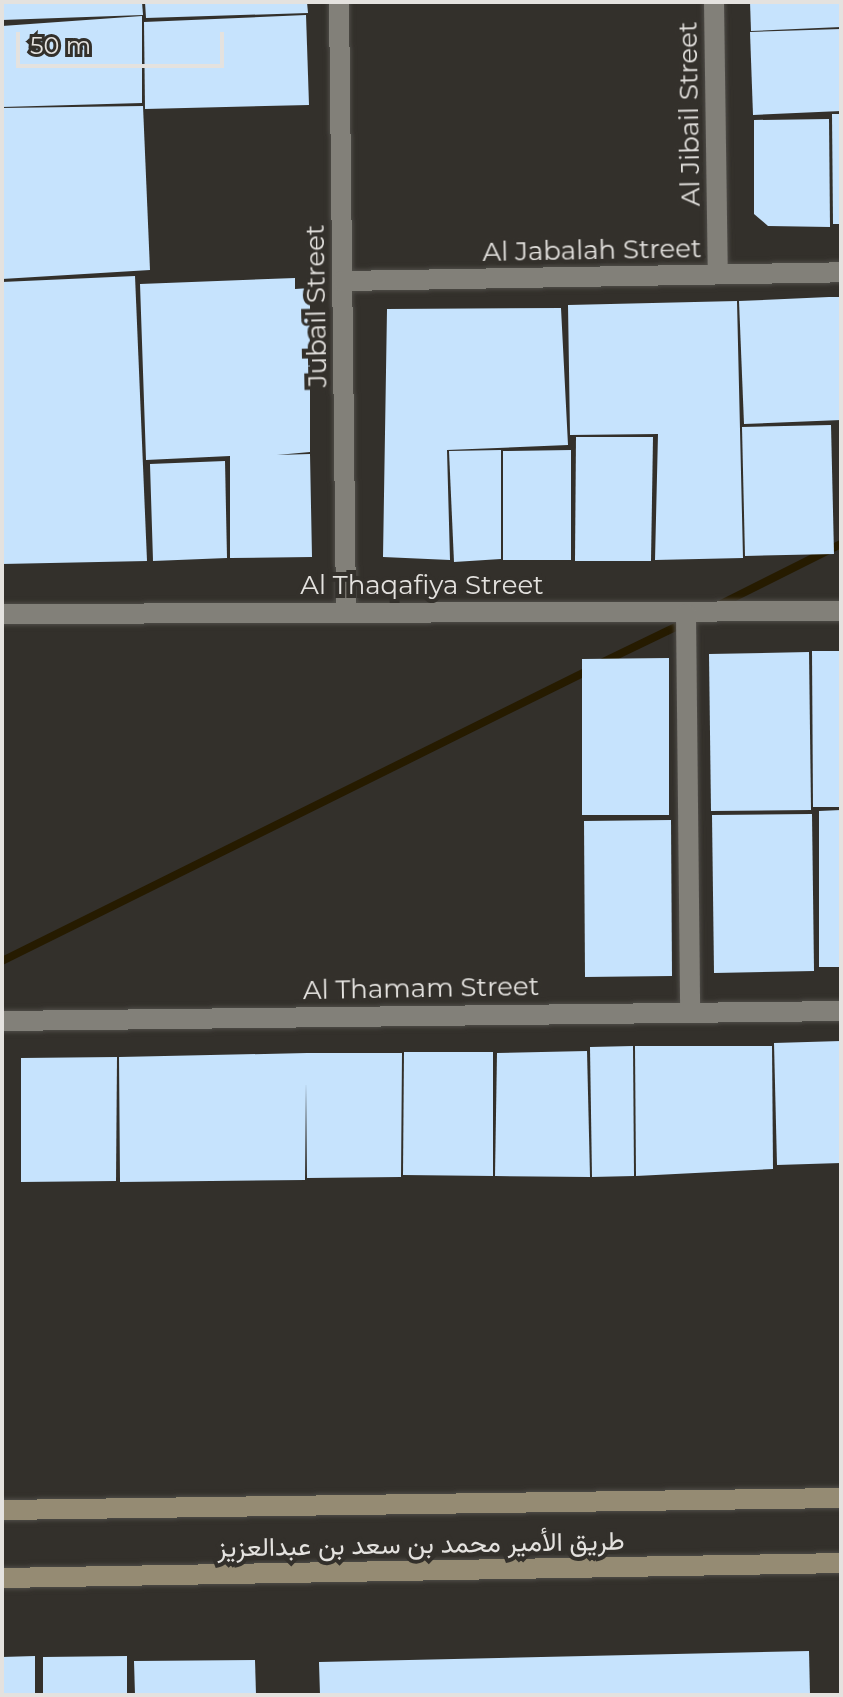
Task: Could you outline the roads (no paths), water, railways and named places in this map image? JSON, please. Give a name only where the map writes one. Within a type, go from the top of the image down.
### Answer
[{"type":"main road","name":"طريق الأمير محمد بن سعد بن عبدالعزيز","points":[[2,1510],[841,1498]]},
{"type":"main road","name":"طريق الأمير محمد بن سعد بن عبدالعزيز","points":[[2,1578],[841,1563]]},
{"type":"street","name":"Jubail Street","points":[[339,2],[346,610]]},
{"type":"street","name":"Al Jibail Street","points":[[714,2],[718,274]]},
{"type":"street","name":"Al Jabalah Street","points":[[343,281],[841,272]]},
{"type":"street","name":"Al Thaqafiya Street","points":[[2,614],[346,610],[686,614],[841,611]]},
{"type":"street","points":[[686,614],[690,1012]]},
{"type":"street","name":"Al Thamam Street","points":[[2,1021],[841,1011]]},
{"type":"waterway","points":[[719,605],[841,544]]},
{"type":"waterway","points":[[601,663],[686,622]]},
{"type":"waterway","points":[[2,961],[589,670]]}]
